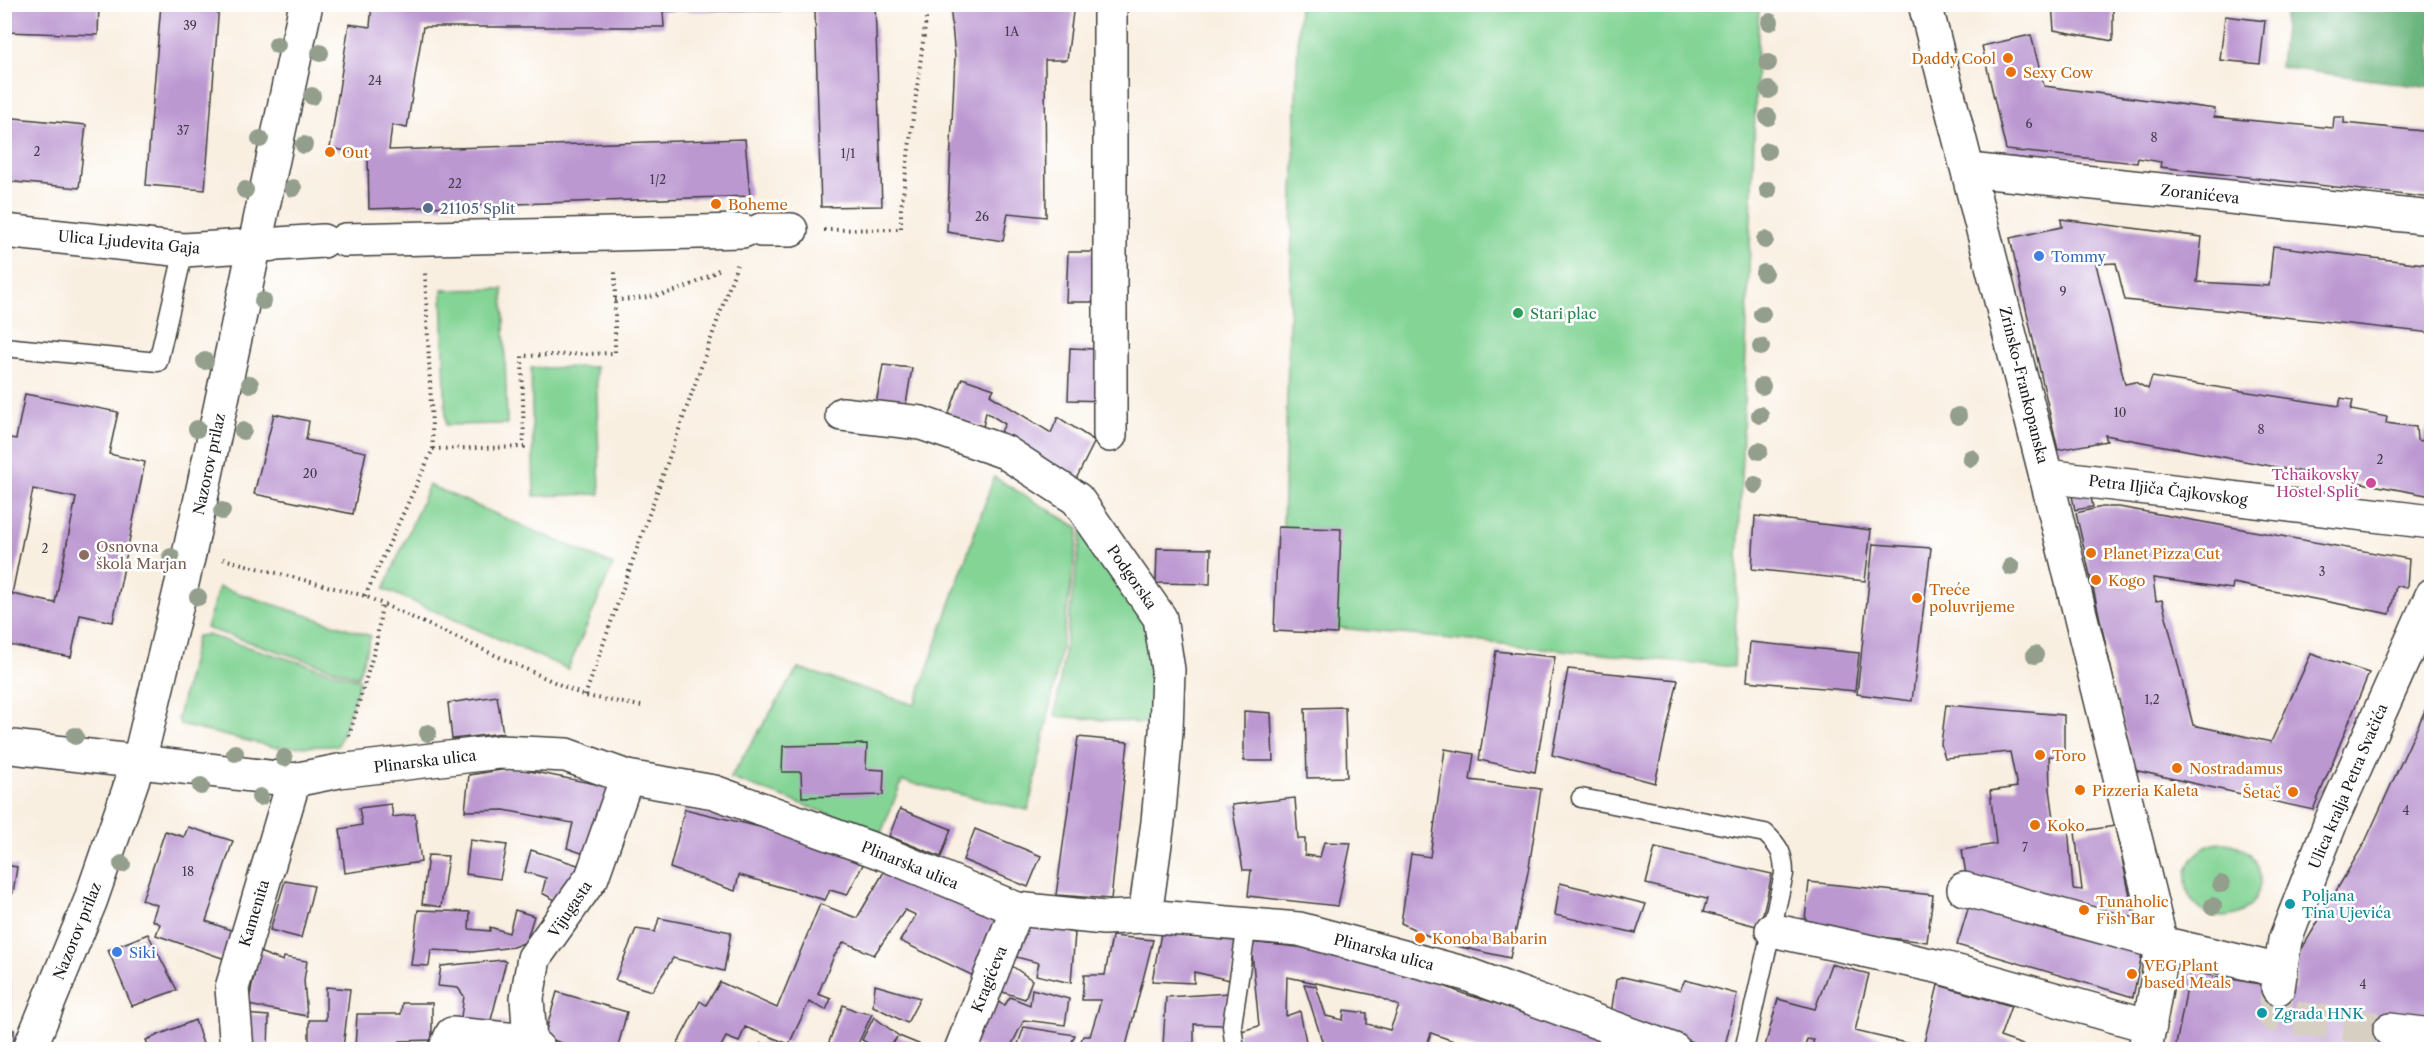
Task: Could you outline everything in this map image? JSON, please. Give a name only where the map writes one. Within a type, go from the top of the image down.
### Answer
[{"type":"street","name":"Nazorov prilaz","points":[[29,1050],[90,902],[139,761],[190,550],[306,4]]},
{"type":"street","points":[[1110,4],[1110,435]]},
{"type":"street","name":"Zrinsko-Frankopanska","points":[[1925,4],[2046,476],[2161,943]]},
{"type":"street","name":"Zoranićeva","points":[[1969,170],[2432,218]]},
{"type":"street","name":"Ulica Ljudevita Gaja","points":[[4,231],[184,250],[334,240],[615,232],[759,236]]},
{"type":"street","name":"Podgorska","points":[[842,414],[921,423],[1005,452],[1077,499],[1160,618],[1168,670],[1166,732],[1158,822],[1145,916]]},
{"type":"street","name":"Petra Iljiča Čajkovskog","points":[[2046,476],[2432,522]]},
{"type":"street","name":"Ulica kralja Petra Svačića","points":[[2161,943],[2279,979],[2286,940],[2332,819],[2391,650],[2430,598]]},
{"type":"street","name":"Plinarska ulica","points":[[4,746],[294,780],[339,771],[499,752],[566,755],[627,777],[714,792],[885,854],[1017,909],[1104,918],[1145,916],[1299,929],[1466,974],[1607,1039],[1674,1050]]},
{"type":"street","name":"Vijugasta","points":[[445,1050],[452,1034],[535,1045],[527,998],[534,958],[592,877],[627,777]]},
{"type":"street","name":"Kamenita","points":[[237,1050],[232,988],[294,780]]},
{"type":"street","points":[[1772,930],[1940,967],[2148,1038],[2161,943],[1964,889]]},
{"type":"street","name":"Kragićeva","points":[[961,1050],[1017,909]]},
{"type":"street","points":[[2390,1030],[2432,1035]]},
{"type":"lane","points":[[4,347],[158,362],[184,250]]},
{"type":"lane","points":[[1581,798],[1765,833],[1779,846],[1784,859],[1784,874],[1744,1050]]},
{"type":"lane","points":[[1235,1050],[1232,1025],[1247,925]]},
{"type":"path","points":[[792,4],[792,12]]},
{"type":"path","points":[[615,300],[651,297],[679,289],[714,273],[759,236],[900,229],[900,209],[928,4]]},
{"type":"path","points":[[433,449],[524,447],[522,356],[615,353],[615,232]]},
{"type":"path","points":[[585,696],[759,236]]},
{"type":"path","points":[[365,596],[433,449],[424,238]]},
{"type":"path","points":[[190,550],[365,596],[585,696],[641,706]]},
{"type":"path","points":[[339,771],[376,645],[382,603]]},
{"type":"green space","name":"Stari plac","points":[[1299,5],[1759,5],[1734,667],[1280,622]]},
{"type":"green space","points":[[2286,5],[2431,5],[2431,88],[2280,67]]},
{"type":"green space","points":[[503,289],[507,424],[446,425],[442,290]]},
{"type":"green space","points":[[596,367],[600,494],[534,496],[531,368]]},
{"type":"green space","points":[[994,477],[1079,528],[1057,669],[1028,810],[902,781],[881,833],[730,778],[798,668],[915,705]]},
{"type":"green space","points":[[429,485],[613,565],[568,669],[384,589]]},
{"type":"green space","points":[[1082,530],[1159,638],[1152,724],[1055,716]]},
{"type":"green space","points":[[219,587],[371,636],[358,677],[206,628]]},
{"type":"green space","points":[[207,635],[360,680],[338,746],[274,747],[180,725],[178,718],[197,636]]},
{"type":"green space","points":[[2223,843],[2244,849],[2254,859],[2260,880],[2254,901],[2244,911],[2223,917],[2202,911],[2192,901],[2186,880],[2192,859],[2202,849]]},
{"type":"building","points":[[4,4],[99,4],[98,35],[4,32]]},
{"type":"building","points":[[161,4],[219,4],[205,190],[146,185]]},
{"type":"building","points":[[372,4],[875,4],[882,206],[821,207],[815,11],[663,11],[664,27],[423,27],[407,128],[392,125],[389,150],[745,139],[750,196],[369,209],[368,155],[330,148],[349,24],[370,27]]},
{"type":"building","points":[[950,4],[1074,4],[1067,60],[1045,60],[1046,217],[1008,213],[1003,241],[947,232],[955,57]]},
{"type":"building","points":[[2052,4],[2113,4],[2113,41],[2054,30]]},
{"type":"building","points":[[2225,16],[2265,21],[2260,64],[2220,60]]},
{"type":"building","points":[[2031,35],[2044,86],[2215,109],[2214,117],[2333,128],[2334,117],[2344,117],[2344,123],[2432,132],[2432,198],[2160,167],[2161,162],[2138,158],[2137,163],[2006,150],[1982,46]]},
{"type":"building","points":[[4,117],[86,125],[79,188],[4,181]]},
{"type":"building","points":[[2061,219],[2202,237],[2197,282],[2269,286],[2273,246],[2432,265],[2432,333],[2125,300],[2116,263],[2096,264],[2125,384],[2135,382],[2148,389],[2152,377],[2339,406],[2341,398],[2353,400],[2351,410],[2387,417],[2386,423],[2416,427],[2417,440],[2421,441],[2432,418],[2432,496],[2105,435],[2107,441],[2058,450],[2010,238],[2062,227]]},
{"type":"building","points":[[1068,252],[1095,252],[1094,302],[1066,302]]},
{"type":"building","points":[[1070,348],[1094,349],[1109,401],[1068,400]]},
{"type":"building","points":[[883,365],[912,368],[905,410],[876,404]]},
{"type":"building","points":[[962,378],[994,389],[990,395],[1051,433],[1058,417],[1095,441],[1074,483],[994,444],[1005,424],[986,412],[983,427],[948,416]]},
{"type":"building","points":[[25,394],[118,412],[109,454],[145,462],[113,622],[80,615],[71,657],[4,644],[4,437],[16,439]],"holes":[[[33,489],[76,498],[55,603],[12,594]]]},
{"type":"building","points":[[274,414],[309,421],[306,440],[366,452],[353,514],[254,494]]},
{"type":"building","points":[[2089,488],[2093,507],[2075,510],[2071,491]]},
{"type":"building","points":[[2102,507],[2119,507],[2409,559],[2407,587],[2396,586],[2390,614],[2233,583],[2232,589],[2153,578],[2156,601],[2162,600],[2193,725],[2271,742],[2311,654],[2369,673],[2313,810],[2134,770],[2076,513]]},
{"type":"building","points":[[1755,516],[1871,530],[1865,581],[1752,569]]},
{"type":"building","points":[[1278,527],[1341,529],[1337,634],[1274,631]]},
{"type":"building","points":[[1873,544],[1931,548],[1912,701],[1857,694]]},
{"type":"building","points":[[1157,548],[1211,549],[1210,584],[1156,583]]},
{"type":"building","points":[[1750,642],[1859,653],[1855,691],[1747,681]]},
{"type":"building","points":[[1496,651],[1555,657],[1535,772],[1479,760]]},
{"type":"building","points":[[1568,669],[1678,680],[1655,783],[1552,755]]},
{"type":"building","points":[[2432,695],[2432,1028],[2406,1050],[2175,1050],[2190,972],[2294,990],[2300,952],[2365,842]]},
{"type":"building","points":[[497,696],[503,733],[452,739],[448,703]]},
{"type":"building","points":[[1946,705],[2064,715],[2064,758],[2049,756],[2050,789],[2055,826],[2068,825],[2073,889],[2082,890],[2075,832],[2115,826],[2135,919],[1967,881],[1962,850],[1996,844],[1990,791],[2017,787],[2010,752],[1945,758],[1941,744]]},
{"type":"building","points":[[1345,707],[1347,777],[1307,778],[1305,708]]},
{"type":"building","points":[[1244,711],[1271,713],[1273,761],[1244,761]]},
{"type":"building","points":[[1078,737],[1128,742],[1111,899],[1056,895]]},
{"type":"building","points":[[867,744],[866,769],[884,770],[883,795],[802,797],[801,772],[782,772],[783,746]]},
{"type":"building","points":[[1445,749],[1474,754],[1470,780],[1541,789],[1529,867],[1510,958],[1443,943],[1401,923],[1411,854],[1430,857]]},
{"type":"building","points":[[514,768],[611,787],[593,857],[567,848],[573,823],[504,810],[465,811],[469,775]]},
{"type":"building","points":[[1295,798],[1298,839],[1305,839],[1305,855],[1320,857],[1324,842],[1351,843],[1338,906],[1248,896],[1251,870],[1243,870],[1232,805]]},
{"type":"building","points":[[391,804],[393,817],[415,814],[421,862],[345,873],[340,829],[362,825],[359,808]]},
{"type":"building","points":[[685,809],[813,840],[867,857],[847,895],[830,890],[825,900],[739,875],[735,891],[670,868]]},
{"type":"building","points":[[900,809],[951,829],[941,857],[889,836]]},
{"type":"building","points":[[188,827],[233,841],[206,921],[236,932],[228,960],[156,935],[160,924],[152,920],[157,905],[142,900],[165,831],[184,837]]},
{"type":"building","points":[[975,829],[1041,856],[1028,887],[963,860]]},
{"type":"building","points":[[470,840],[507,845],[500,879],[466,874]]},
{"type":"building","points":[[1655,848],[1772,874],[1760,927],[1703,912],[1707,899],[1646,884]]},
{"type":"building","points":[[531,850],[587,868],[568,907],[542,893],[546,878],[525,872]]},
{"type":"building","points":[[428,855],[448,856],[441,907],[422,904]]},
{"type":"building","points":[[4,865],[17,867],[13,893],[4,892]]},
{"type":"building","points":[[888,865],[1009,921],[982,980],[900,941],[916,915],[905,910],[874,955],[844,942],[834,956],[818,994],[831,999],[826,1010],[809,1002],[789,1044],[745,1027],[739,1042],[726,1037],[719,1050],[689,1050],[678,1043],[700,1001],[706,1005],[720,982],[777,1008],[820,904],[857,918]]},
{"type":"building","points":[[285,881],[314,886],[301,938],[270,930]]},
{"type":"building","points":[[1809,882],[1933,895],[1927,942],[1804,929]]},
{"type":"building","points":[[1560,883],[1646,904],[1636,933],[1555,915]]},
{"type":"building","points":[[1972,896],[2143,949],[2133,997],[1957,945]]},
{"type":"building","points":[[418,910],[470,912],[469,929],[490,931],[490,927],[509,933],[515,910],[534,916],[526,942],[513,947],[473,952],[431,950],[429,966],[411,965]]},
{"type":"building","points":[[659,918],[731,932],[724,971],[673,958],[652,991],[615,980],[636,929],[655,932]]},
{"type":"building","points":[[1024,923],[1075,933],[1071,983],[1036,975],[1039,963],[1009,955]]},
{"type":"building","points":[[1161,933],[1239,941],[1230,980],[1194,972],[1194,983],[1152,981]]},
{"type":"building","points":[[148,934],[177,990],[132,1006],[108,950]]},
{"type":"building","points":[[1112,936],[1153,940],[1125,1050],[1077,1050],[1083,1036],[1090,1036],[1101,1000],[1082,1000],[1084,975],[1105,975]]},
{"type":"building","points":[[1251,942],[1307,948],[1432,981],[1464,994],[1602,1034],[1597,1050],[1479,1050],[1431,1033],[1425,1050],[1325,1050],[1304,984],[1316,986],[1326,1016],[1343,1020],[1344,1010],[1367,1013],[1367,1024],[1390,1030],[1399,1006],[1374,995],[1287,977],[1286,1016],[1300,1011],[1307,1047],[1241,1050],[1238,1032],[1259,1026]]},
{"type":"building","points":[[259,952],[283,961],[284,957],[307,961],[304,980],[307,1016],[248,1005]]},
{"type":"building","points":[[503,960],[506,962],[491,1020],[512,1024],[459,1030],[464,996],[458,988],[438,986],[441,966]]},
{"type":"building","points":[[1005,961],[1032,980],[1025,999],[993,989]]},
{"type":"building","points":[[1831,964],[1869,974],[1855,1031],[1923,1047],[1938,985],[2011,1006],[2000,1037],[2037,1050],[1810,1050],[1814,1040],[1807,1039],[1804,1050],[1764,1050],[1778,999],[1815,1009]]},
{"type":"building","points":[[1623,977],[1680,990],[1685,980],[1737,994],[1724,1050],[1716,1050],[1611,1014],[1616,980]]},
{"type":"building","points":[[4,983],[11,983],[11,1017],[4,1017]]},
{"type":"building","points":[[875,985],[920,998],[907,1023],[873,1006]]},
{"type":"building","points":[[326,987],[350,989],[343,1048],[309,1050],[309,1020],[326,1020]]},
{"type":"building","points":[[1032,989],[1069,999],[1065,1025],[1024,1020],[1009,1050],[988,1050],[973,1044],[990,999],[1005,1005],[1010,997],[1030,1005]]},
{"type":"building","points":[[557,992],[627,1012],[617,1050],[583,1050],[544,1037]]},
{"type":"building","points":[[1229,993],[1223,1025],[1194,1024],[1194,1043],[1163,1045],[1166,997]]},
{"type":"building","points":[[402,1003],[432,1003],[432,1040],[400,1041],[400,1048],[355,1048],[357,1014],[401,1014]]},
{"type":"building","points":[[843,1005],[856,1011],[872,1014],[855,1050],[826,1050]]},
{"type":"building","points":[[244,1014],[269,1016],[268,1050],[248,1050]]},
{"type":"building","points":[[874,1017],[899,1036],[926,1047],[925,1050],[890,1050],[897,1037],[888,1050],[880,1050],[862,1040]]},
{"type":"building","points":[[195,1020],[205,1050],[150,1050],[146,1040]]},
{"type":"building","points":[[1024,1027],[1075,1035],[1068,1050],[1016,1050]]},
{"type":"building","points":[[4,1030],[14,1030],[14,1050],[4,1050]]},
{"type":"building","points":[[761,1043],[790,1048],[790,1050],[758,1050]]},
{"type":"tunnel","points":[[2278,988],[2274,1015],[2390,1030]]},
{"type":"place","name":"Daddy Cool","points":[[2008,58]]},
{"type":"place","name":"Sexy Cow","points":[[2011,72]]},
{"type":"place","name":"Out","points":[[330,152]]},
{"type":"place","name":"Boheme","points":[[716,204]]},
{"type":"place","name":"21105 Split","points":[[428,208]]},
{"type":"place","name":"Tommy","points":[[2039,256]]},
{"type":"place","name":"Stari plac","points":[[1518,313]]},
{"type":"place","name":"Tchaikovsky Hostel Split","points":[[2371,483]]},
{"type":"place","name":"Planet Pizza Cut","points":[[2091,553]]},
{"type":"place","name":"Osnovna škola Marjan","points":[[84,555]]},
{"type":"place","name":"Kogo","points":[[2096,580]]},
{"type":"place","name":"Treće poluvrijeme","points":[[1917,598]]},
{"type":"place","name":"Toro","points":[[2040,755]]},
{"type":"place","name":"Nostradamus","points":[[2177,768]]},
{"type":"place","name":"Pizzeria Kaleta","points":[[2080,790]]},
{"type":"place","name":"Šetač","points":[[2293,792]]},
{"type":"place","name":"Koko","points":[[2035,825]]},
{"type":"place","name":"Poljana Tina Ujevića","points":[[2290,904]]},
{"type":"place","name":"Tunaholic Fish Bar","points":[[2084,910]]},
{"type":"place","name":"Konoba Babarin","points":[[1420,938]]},
{"type":"place","name":"Siki","points":[[117,952]]},
{"type":"place","name":"VEG Plant based Meals","points":[[2132,974]]},
{"type":"place","name":"Zgrada HNK","points":[[2262,1013]]}]
